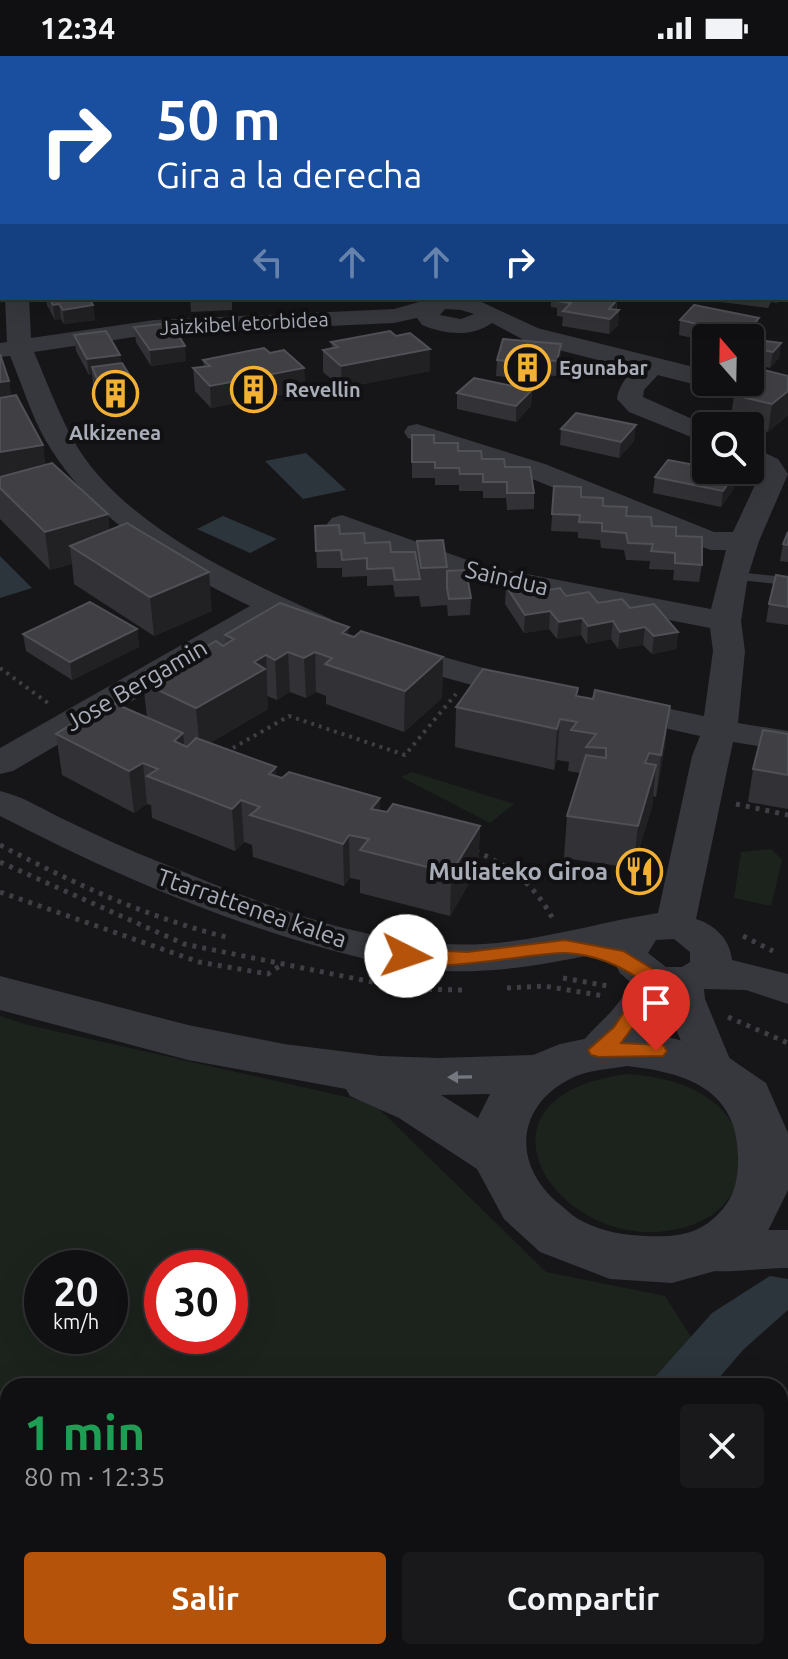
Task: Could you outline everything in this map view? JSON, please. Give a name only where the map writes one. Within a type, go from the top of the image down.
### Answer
[{"type":"street","points":[[17,300],[10,349],[59,440],[96,488],[145,532],[213,577],[272,606],[354,639],[480,679],[553,696]]},
{"type":"street","name":"Jaizkibel etorbidea","points":[[10,349],[189,324],[394,316],[473,304],[484,308],[477,320],[692,376]]},
{"type":"street","points":[[653,366],[631,388],[630,399],[638,406],[692,429]]},
{"type":"street","points":[[764,389],[786,393]]},
{"type":"street","points":[[417,432],[535,470],[711,541],[744,541]]},
{"type":"street","points":[[599,1050],[621,1032],[671,957],[710,756],[720,730],[729,651],[725,621],[733,576],[771,470]]},
{"type":"street","name":"Saindua","points":[[342,524],[477,574],[725,621]]},
{"type":"street","name":"Jose Bergamin","points":[[0,763],[272,606]]},
{"type":"street","points":[[595,704],[788,741]]},
{"type":"street","name":"Ttarrattenea kalea","points":[[0,802],[78,842],[196,892],[375,950],[406,956],[467,958],[561,938],[600,950],[671,957],[739,974],[780,976]]},
{"type":"street","points":[[671,957],[684,999],[749,1092],[766,1117],[776,1140],[781,1164],[777,1188],[781,1219],[752,1227],[705,1253],[672,1260],[638,1260],[603,1254],[571,1242],[543,1225],[521,1204],[506,1181],[498,1156],[498,1132],[505,1109],[518,1089],[538,1073],[576,1055],[599,1050],[656,1051],[749,1092]]},
{"type":"street","points":[[0,993],[155,1034],[328,1068],[433,1077],[538,1073]]},
{"type":"street","points":[[328,1068],[417,1105],[498,1156]]},
{"type":"lane","points":[[733,576],[788,581]]},
{"type":"path","points":[[0,668],[55,708]]},
{"type":"path","points":[[441,690],[471,698]]},
{"type":"path","points":[[221,755],[289,716],[405,755],[456,694]]},
{"type":"path","points":[[738,790],[736,806],[788,815]]},
{"type":"path","points":[[474,850],[508,864],[539,892],[561,938],[780,976]]},
{"type":"path","points":[[0,892],[199,962],[268,974],[282,965]]},
{"type":"shaded area","points":[[306,453],[346,490],[303,499],[265,461]]},
{"type":"shaded area","points":[[223,516],[277,539],[250,553],[197,529]]},
{"type":"shaded area","points":[[0,556],[32,588],[0,598]]},
{"type":"shaded area","points":[[412,772],[514,804],[490,823],[401,777]]},
{"type":"shaded area","points":[[771,849],[782,860],[771,906],[734,898],[741,852]]},
{"type":"shaded area","points":[[0,1016],[28,1025],[373,1103],[546,1272],[665,1296],[717,1378],[0,1378]]},
{"type":"shaded area","points":[[628,1074],[664,1079],[687,1087],[708,1098],[730,1120],[741,1151],[737,1184],[729,1199],[701,1221],[654,1232],[610,1225],[573,1206],[547,1178],[536,1146],[543,1115],[572,1090]]},
{"type":"shaded area","points":[[770,1276],[788,1279],[788,1310],[743,1350],[719,1378],[654,1378],[712,1313]]},
{"type":"building","points":[[50,300],[90,300],[93,305],[63,310],[59,304],[53,305]]},
{"type":"building","points":[[617,300],[609,309],[619,310],[610,319],[563,311],[571,303],[557,301]]},
{"type":"building","points":[[694,305],[759,318],[754,324],[697,324],[680,320]]},
{"type":"building","points":[[171,323],[185,346],[150,350],[134,327]]},
{"type":"building","points":[[106,331],[120,355],[87,359],[74,335]]},
{"type":"building","points":[[390,331],[396,336],[410,333],[430,349],[341,366],[323,350],[338,347],[331,342]]},
{"type":"building","points":[[503,339],[561,344],[557,361],[532,359],[531,363],[497,360]]},
{"type":"building","points":[[764,341],[781,343],[773,352],[764,350]]},
{"type":"building","points":[[264,348],[270,353],[284,350],[304,368],[210,386],[193,368],[210,366],[203,360]]},
{"type":"building","points":[[0,354],[9,381],[0,382]]},
{"type":"building","points":[[122,363],[138,389],[103,393],[92,367]]},
{"type":"building","points":[[764,370],[788,376],[788,391],[772,404],[738,396],[764,396]]},
{"type":"building","points":[[474,378],[532,390],[516,406],[457,393]]},
{"type":"building","points":[[16,395],[43,445],[0,452],[0,398]]},
{"type":"building","points":[[576,413],[636,425],[621,442],[561,429]]},
{"type":"building","points":[[412,435],[434,435],[434,443],[458,443],[458,451],[481,451],[482,459],[504,459],[505,467],[530,467],[534,493],[507,493],[507,482],[483,482],[483,474],[460,474],[459,468],[435,468],[435,462],[412,462]]},
{"type":"building","points":[[668,460],[692,464],[692,484],[728,484],[723,491],[655,477]]},
{"type":"building","points":[[52,463],[108,514],[45,532],[0,488],[0,477]]},
{"type":"building","points":[[554,486],[581,487],[581,497],[603,498],[603,506],[627,507],[626,516],[651,517],[652,526],[676,527],[676,536],[702,537],[702,565],[675,563],[675,553],[651,551],[653,544],[628,543],[626,533],[602,531],[602,523],[579,522],[580,515],[552,514]]},
{"type":"building","points":[[127,523],[209,572],[150,597],[70,546]]},
{"type":"building","points":[[339,525],[340,534],[364,533],[365,543],[390,542],[391,552],[415,552],[420,579],[395,580],[393,568],[367,569],[367,558],[342,560],[341,550],[316,551],[315,526]]},
{"type":"building","points":[[443,540],[447,567],[421,568],[417,541]]},
{"type":"building","points":[[466,570],[471,598],[449,599],[447,571]]},
{"type":"building","points":[[776,575],[788,577],[788,607],[769,604]]},
{"type":"building","points":[[530,582],[537,592],[560,588],[566,596],[589,592],[598,603],[622,599],[630,608],[654,604],[678,632],[654,636],[645,627],[620,632],[613,621],[588,626],[582,618],[559,622],[550,611],[525,615],[506,586]]},
{"type":"building","points":[[90,602],[137,629],[70,662],[23,634]]},
{"type":"building","points":[[280,603],[349,627],[342,633],[354,637],[361,631],[443,657],[405,691],[325,664],[332,658],[315,652],[304,658],[288,652],[275,660],[266,655],[254,662],[265,669],[196,708],[143,683],[216,641],[223,646],[234,639],[225,635]]},
{"type":"building","points":[[483,669],[578,688],[576,696],[593,699],[595,690],[670,706],[661,755],[649,753],[645,763],[656,765],[638,826],[567,816],[586,755],[606,758],[606,748],[586,747],[596,734],[571,730],[577,722],[560,719],[557,729],[456,707]]},
{"type":"building","points":[[109,701],[183,733],[174,741],[187,747],[196,738],[276,767],[269,774],[282,778],[289,772],[380,798],[371,809],[387,812],[393,804],[480,826],[451,873],[360,850],[369,839],[349,835],[343,844],[250,815],[260,807],[241,800],[232,809],[147,776],[158,769],[143,763],[129,771],[56,734]]},
{"type":"building","points":[[763,730],[788,734],[788,775],[753,769]]},
{"type":"place","name":"Egunabar","points":[[528,367]]},
{"type":"place","name":"Revellin","points":[[254,389]]},
{"type":"place","name":"Alkizenea","points":[[115,393]]},
{"type":"place","name":"Muliateko Giroa","points":[[639,871]]},
{"type":"route","points":[[406,956],[467,958],[565,946],[617,955],[652,977],[648,992],[621,1032],[599,1050],[627,1048],[656,1051]]}]
